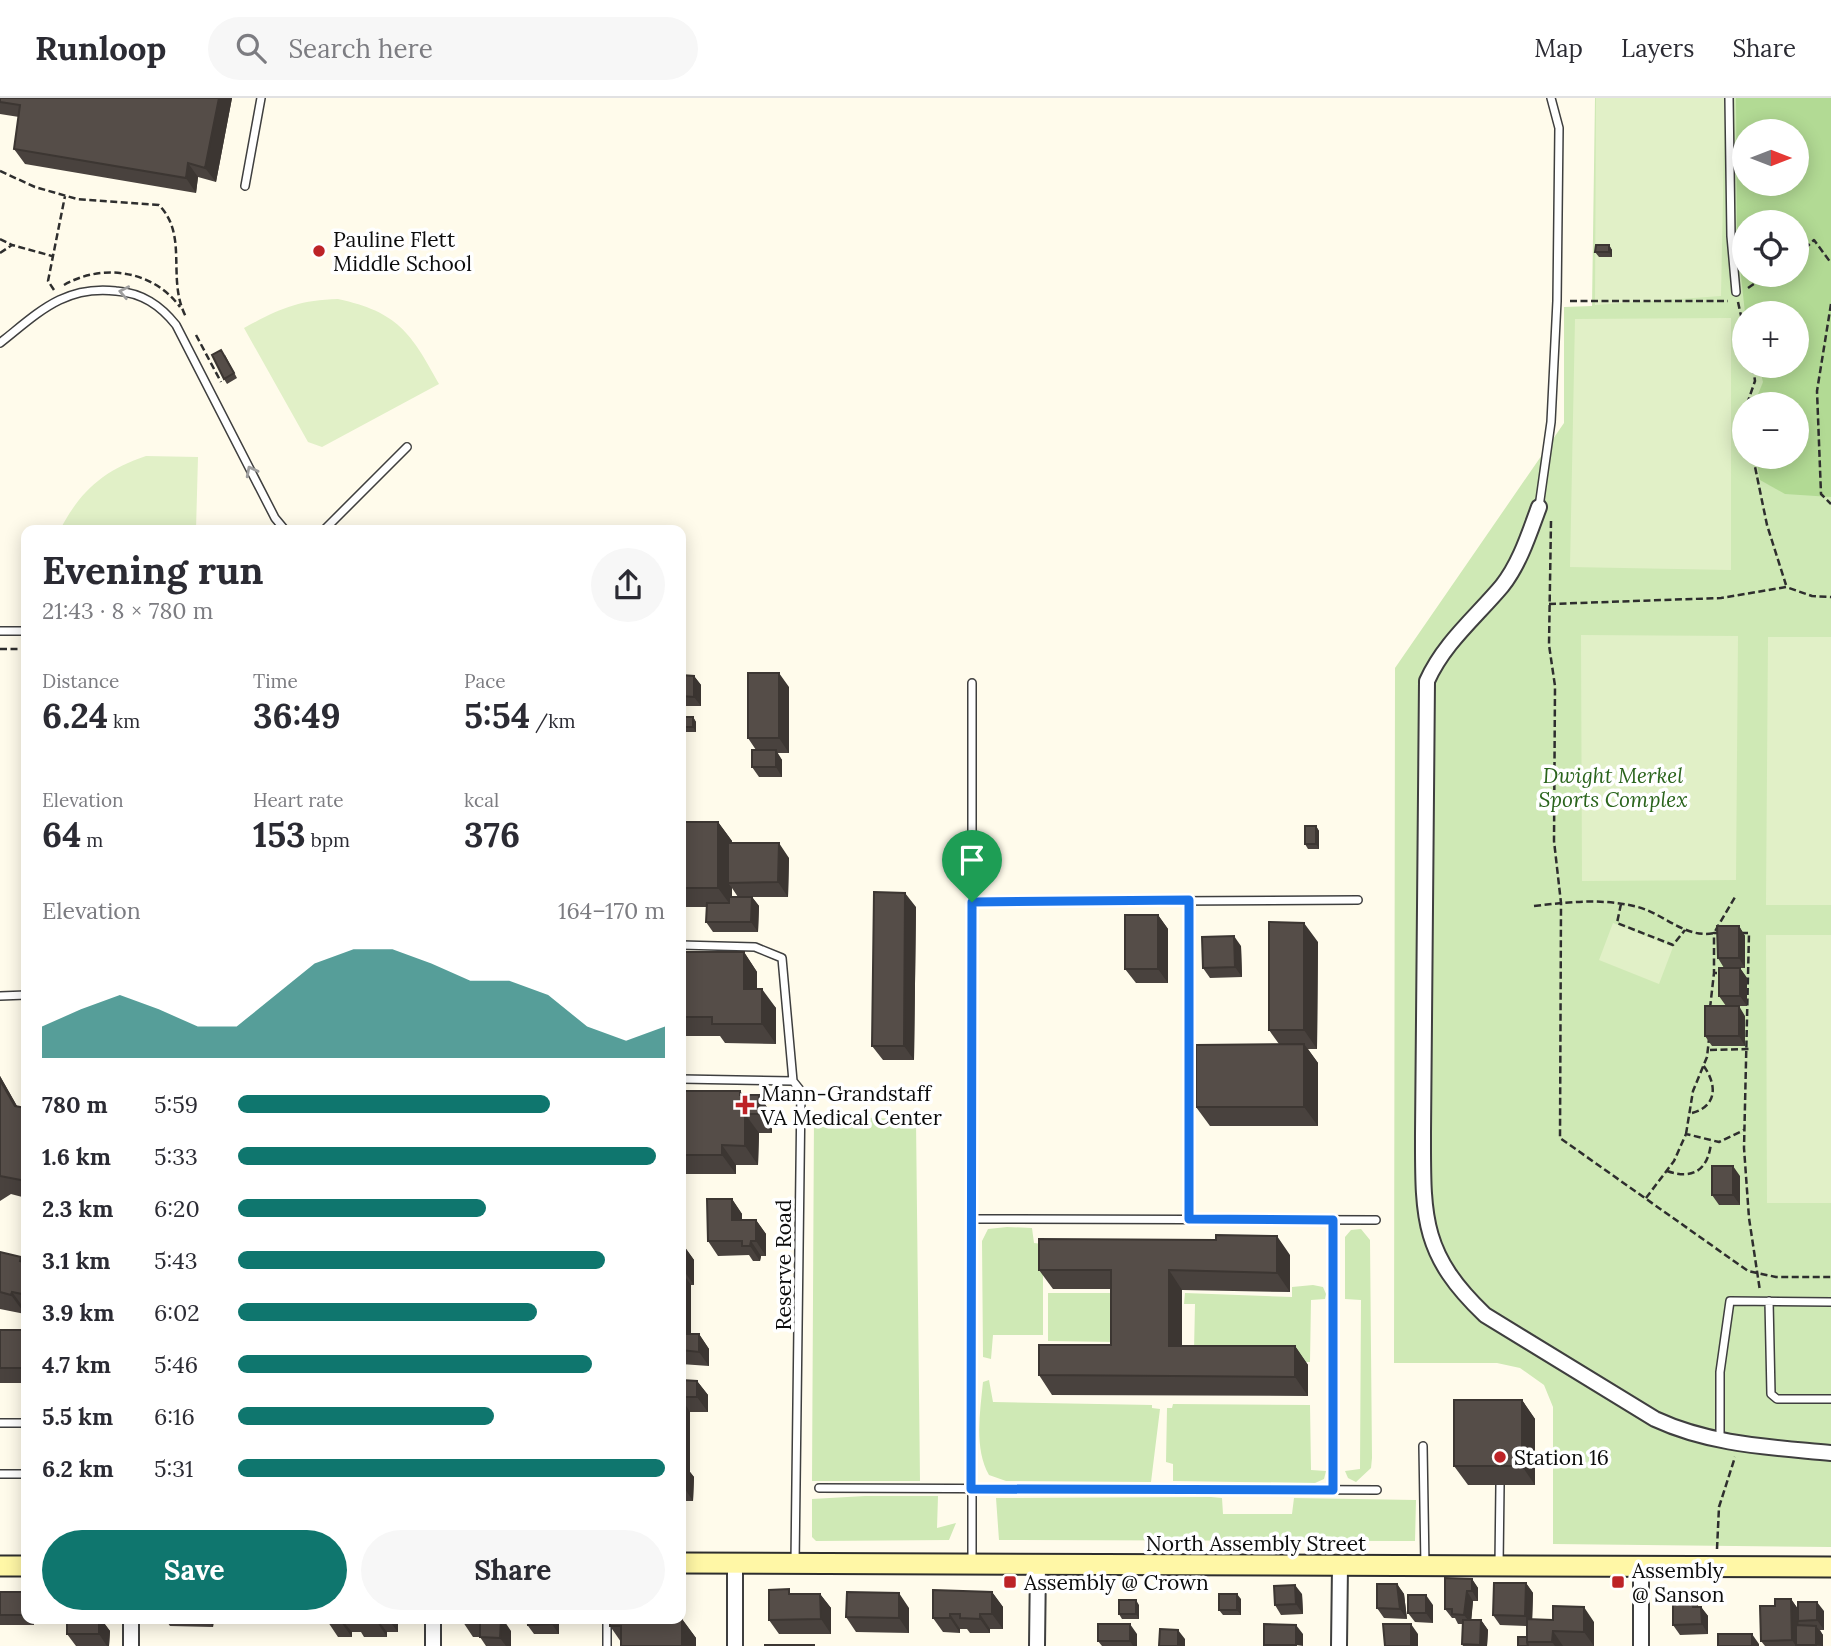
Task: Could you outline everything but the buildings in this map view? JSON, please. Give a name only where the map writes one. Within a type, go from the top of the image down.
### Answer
[{"type":"main road","name":"North Assembly Street","points":[[686,1563],[1831,1567]]},
{"type":"main road","points":[[0,1566],[21,1566]]},
{"type":"street","points":[[1539,507],[1513,569],[1445,651],[1427,681],[1423,1133],[1427,1227],[1433,1250],[1462,1293],[1485,1314],[1655,1419],[1681,1431],[1720,1441],[1831,1453]]},
{"type":"street","points":[[735,1563],[735,1646]]},
{"type":"street","points":[[1037,1646],[1038,1563]]},
{"type":"street","points":[[1339,1646],[1340,1566]]},
{"type":"street","points":[[1641,1567],[1641,1646]]},
{"type":"street","points":[[131,1624],[131,1646]]},
{"type":"street","points":[[433,1624],[433,1646]]},
{"type":"lane","points":[[245,186],[261,98]]},
{"type":"lane","points":[[1539,507],[1551,422],[1557,301],[1559,128],[1551,98]]},
{"type":"lane","points":[[1729,98],[1731,236],[1737,297]]},
{"type":"lane","points":[[0,343],[50,304],[77,291],[99,289],[125,292],[145,298],[164,310],[176,325],[281,525]]},
{"type":"lane","points":[[329,525],[407,447]]},
{"type":"lane","points":[[0,631],[21,631]]},
{"type":"lane","points":[[972,683],[972,1564]]},
{"type":"lane","points":[[1189,900],[1189,1219]]},
{"type":"lane","points":[[972,902],[1357,900]]},
{"type":"lane","name":"Reserve Road","points":[[686,945],[755,947],[782,958],[793,1081],[801,1091],[795,1563]]},
{"type":"lane","points":[[0,996],[21,995]]},
{"type":"lane","points":[[686,1079],[793,1081]]},
{"type":"lane","points":[[971,1219],[1376,1220]]},
{"type":"lane","points":[[1333,1220],[1333,1490]]},
{"type":"lane","points":[[1720,1441],[1720,1372],[1730,1301],[1831,1302]]},
{"type":"lane","points":[[1765,1301],[1771,1394],[1777,1399],[1831,1399]]},
{"type":"lane","points":[[0,1423],[21,1423]]},
{"type":"lane","points":[[1423,1446],[1425,1566]]},
{"type":"lane","points":[[0,1474],[21,1474]]},
{"type":"lane","points":[[1499,1566],[1500,1485]]},
{"type":"lane","points":[[819,1488],[1377,1490]]},
{"type":"lane","points":[[607,1624],[607,1646]]},
{"type":"path","points":[[0,171],[35,187],[97,202],[149,202],[159,205],[165,211],[175,234],[177,298],[221,382]]},
{"type":"path","points":[[54,290],[48,281],[65,195]]},
{"type":"path","points":[[0,239],[52,256]]},
{"type":"path","points":[[1809,245],[1814,240],[1831,263]]},
{"type":"path","points":[[0,253],[12,245]]},
{"type":"path","points":[[1557,301],[1737,297],[1751,287]]},
{"type":"path","points":[[1737,297],[1738,301]]},
{"type":"path","points":[[1831,304],[1817,391],[1821,494],[1831,504]]},
{"type":"path","points":[[1755,469],[1767,526],[1786,587]]},
{"type":"path","points":[[1551,519],[1549,645],[1555,686],[1554,841],[1561,903],[1560,1138],[1748,1271],[1776,1277],[1831,1277]]},
{"type":"path","points":[[1549,604],[1721,598],[1786,587],[1812,596],[1831,597]]},
{"type":"path","points":[[0,649],[21,649]]},
{"type":"path","points":[[1709,1016],[1714,973],[1714,933],[1735,897]]},
{"type":"path","points":[[1534,906],[1588,900],[1621,904],[1640,908],[1685,930],[1700,934],[1724,933]]},
{"type":"path","points":[[1621,904],[1617,923],[1672,945],[1685,930]]},
{"type":"path","points":[[1737,933],[1749,933],[1749,1049],[1744,1130],[1749,1218],[1757,1273],[1765,1301]]},
{"type":"path","points":[[1714,973],[1726,973]]},
{"type":"path","points":[[1737,973],[1749,973]]},
{"type":"path","points":[[1646,1198],[1667,1171],[1686,1134],[1693,1091],[1709,1049],[1709,1032]]},
{"type":"path","points":[[1709,1049],[1749,1049]]},
{"type":"path","points":[[1690,1114],[1705,1106],[1714,1093],[1713,1081],[1703,1065]]},
{"type":"path","points":[[1686,1134],[1712,1143],[1744,1130]]},
{"type":"path","points":[[1667,1171],[1687,1176],[1698,1172],[1706,1163],[1712,1143]]},
{"type":"path","points":[[1716,1566],[1719,1507],[1737,1444]]},
{"type":"green space","name":"Dwight Merkel Sports Complex","points":[[1595,98],[1808,98],[1831,209],[1831,1547],[1553,1544],[1553,1407],[1544,1385],[1520,1368],[1497,1363],[1394,1363],[1395,668],[1564,423],[1564,307],[1592,306]]},
{"type":"green space","points":[[1596,98],[1725,98],[1721,296],[1595,305]]},
{"type":"green space","points":[[1736,98],[1831,98],[1831,497],[1785,494],[1760,480],[1758,469],[1809,469],[1809,392],[1759,392],[1762,378],[1809,378],[1809,301],[1744,301],[1742,287],[1809,287],[1809,210],[1737,210],[1737,196],[1810,196],[1810,119],[1736,119]]},
{"type":"green space","points":[[338,299],[375,311],[400,327],[420,351],[439,384],[322,447],[308,442],[244,328],[289,307],[311,301]]},
{"type":"green space","points":[[1731,318],[1731,570],[1570,567],[1575,319]]},
{"type":"green space","points":[[146,456],[198,457],[196,525],[63,525],[85,493],[106,475]]},
{"type":"green space","points":[[1581,635],[1738,636],[1736,880],[1582,881]]},
{"type":"green space","points":[[1768,637],[1831,637],[1831,905],[1766,905]]},
{"type":"green space","points":[[1613,923],[1673,947],[1659,984],[1599,960]]},
{"type":"green space","points":[[1766,935],[1831,935],[1831,1203],[1767,1203]]},
{"type":"green space","points":[[814,1115],[916,1120],[920,1481],[812,1481]]},
{"type":"green space","points":[[1032,1228],[1034,1243],[1043,1244],[1043,1335],[993,1335],[991,1359],[983,1357],[982,1241],[988,1229]]},
{"type":"green space","points":[[1361,1229],[1370,1240],[1372,1458],[1371,1468],[1356,1482],[1348,1478],[1345,1471],[1360,1469],[1361,1300],[1345,1299],[1345,1237],[1351,1230]]},
{"type":"green space","points":[[1292,1287],[1323,1287],[1326,1294],[1325,1299],[1311,1300],[1310,1362],[1185,1361],[1194,1350],[1195,1304],[1184,1304],[1185,1293],[1292,1297]]},
{"type":"green space","points":[[1048,1293],[1121,1293],[1118,1352],[1118,1342],[1048,1341]]},
{"type":"green space","points":[[989,1380],[993,1402],[1152,1405],[1152,1408],[1160,1409],[1151,1482],[1006,1481],[989,1475],[981,1454],[979,1430],[983,1382]]},
{"type":"green space","points":[[1173,1404],[1310,1405],[1311,1470],[1326,1471],[1324,1479],[1315,1483],[1173,1481],[1173,1464],[1166,1462],[1167,1408],[1172,1408]]},
{"type":"green space","points":[[938,1496],[937,1528],[956,1523],[949,1540],[816,1541],[812,1537],[812,1499]]},
{"type":"green space","points":[[996,1498],[1222,1498],[1223,1514],[1292,1514],[1294,1498],[1416,1500],[1415,1541],[999,1540]]},
{"type":"place","name":"Pauline Flett Middle School","points":[[319,251]]},
{"type":"place","name":"Mann-Grandstaff VA Medical Center","points":[[745,1105]]},
{"type":"place","name":"Station 16","points":[[1500,1457]]},
{"type":"place","name":"Assembly @ Crown","points":[[1010,1582]]},
{"type":"place","name":"Assembly @ Sanson","points":[[1618,1582]]},
{"type":"route","points":[[1189,900],[1189,1219],[1333,1220],[1333,1490],[971,1489],[972,902],[1189,900]]}]
